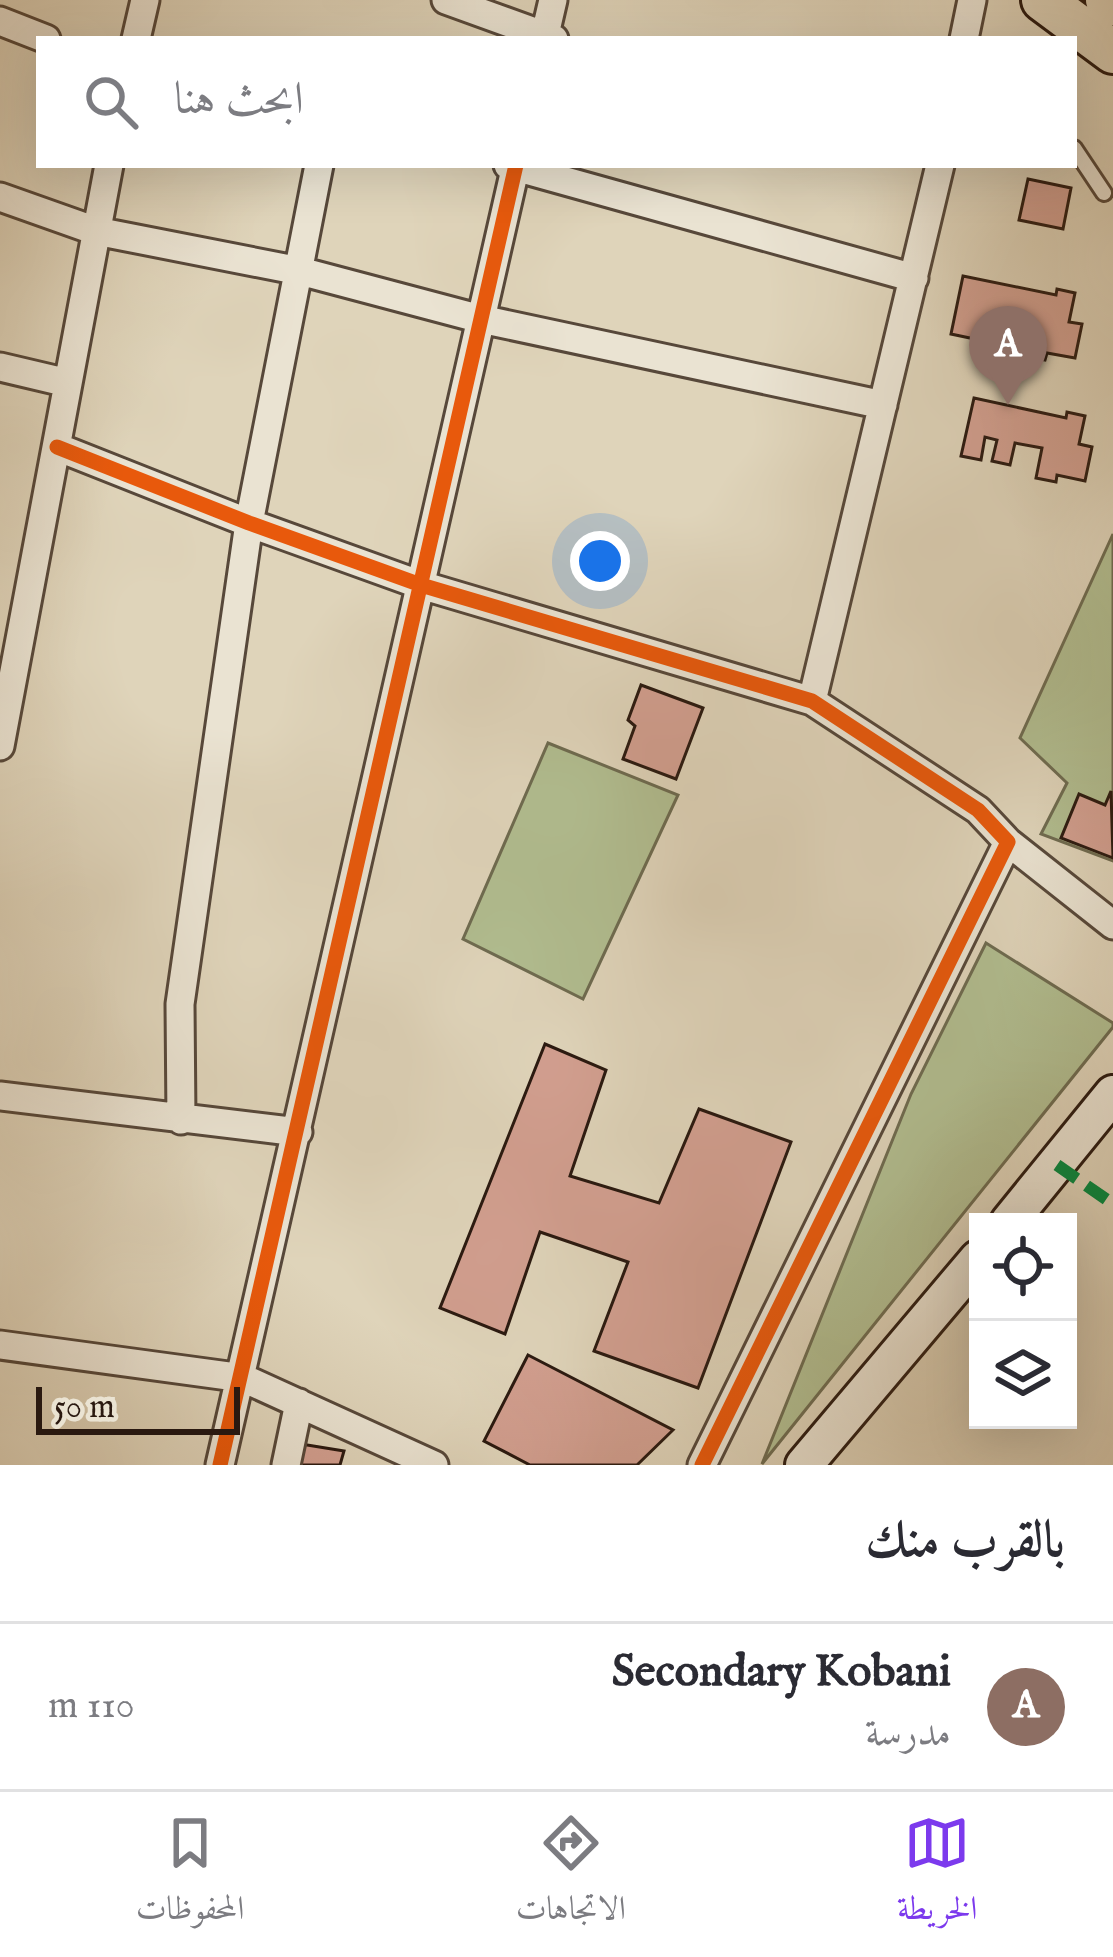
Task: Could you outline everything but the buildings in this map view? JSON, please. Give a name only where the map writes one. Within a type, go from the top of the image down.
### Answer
[{"type":"main road","points":[[1042,0],[1113,52]]},
{"type":"main road","points":[[1016,1213],[1113,1094]]},
{"type":"main road","points":[[804,1465],[969,1270]]},
{"type":"street","points":[[137,36],[145,0]]},
{"type":"street","points":[[446,0],[543,36]]},
{"type":"street","points":[[548,36],[553,0]]},
{"type":"street","points":[[965,36],[972,0]]},
{"type":"street","points":[[0,21],[38,36]]},
{"type":"street","points":[[0,746],[108,168]]},
{"type":"street","points":[[181,1120],[180,1004],[249,523],[319,168]]},
{"type":"street","points":[[220,1465],[513,168]]},
{"type":"street","points":[[520,168],[914,278]]},
{"type":"street","points":[[812,700],[938,168]]},
{"type":"street","points":[[0,196],[96,230],[300,271],[481,319],[883,405]]},
{"type":"street","points":[[0,367],[68,383]]},
{"type":"street","points":[[57,447],[421,585],[812,700],[978,810],[1008,842],[1113,925]]},
{"type":"street","points":[[702,1465],[1008,842]]},
{"type":"street","points":[[0,1096],[298,1132]]},
{"type":"street","points":[[0,1345],[243,1378],[434,1465]]},
{"type":"street","points":[[286,1465],[299,1403]]},
{"type":"lane","points":[[1077,152],[1104,193]]},
{"type":"green space","points":[[1113,534],[1113,861],[1041,834],[1067,783],[1020,738]]},
{"type":"green space","points":[[548,743],[678,795],[583,999],[463,939]]},
{"type":"green space","points":[[986,943],[1113,1027],[762,1464],[911,1094]]},
{"type":"marked path","points":[[1057,1165],[1113,1204]]},
{"type":"cycle path","points":[[220,1465],[515,168]]},
{"type":"cycle path","points":[[57,447],[421,585],[812,701],[978,810],[1008,842],[702,1465]]},
{"type":"place","name":"Secondary Kobani","points":[[1008,405]]}]
